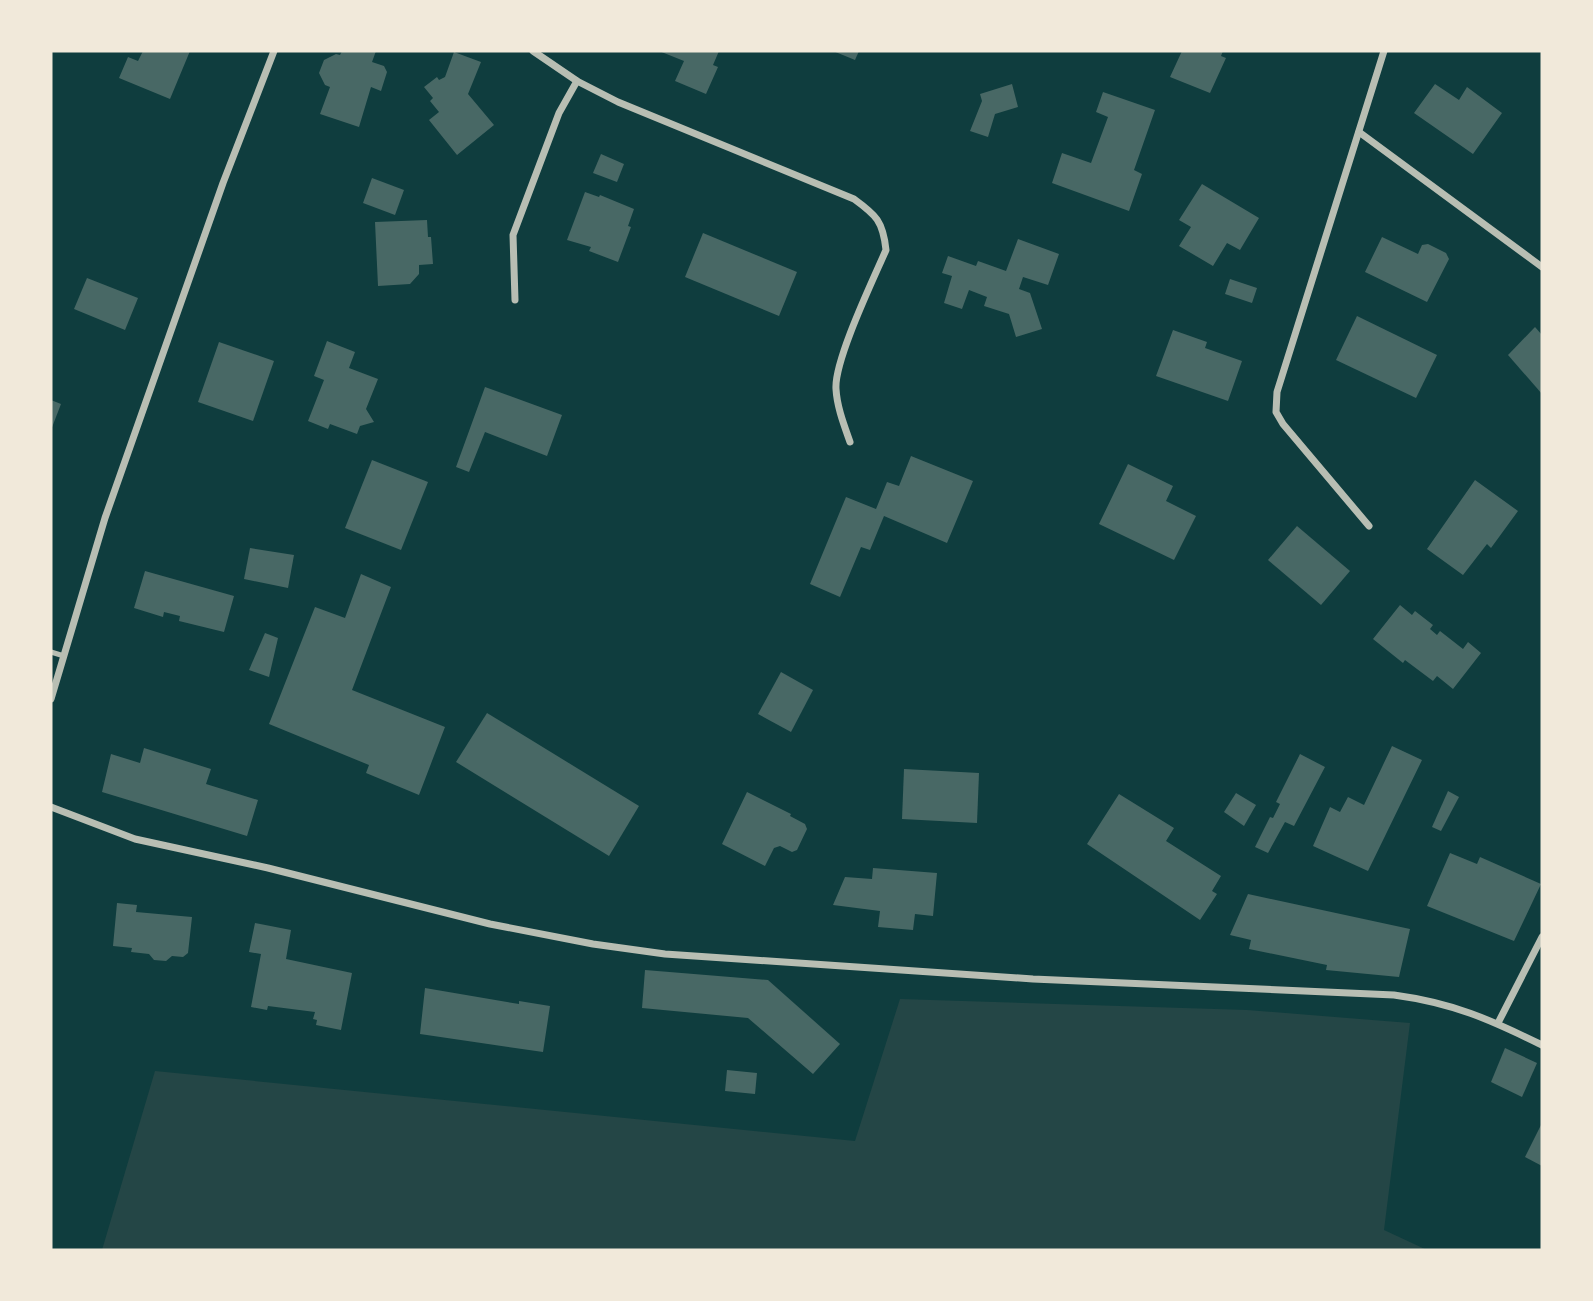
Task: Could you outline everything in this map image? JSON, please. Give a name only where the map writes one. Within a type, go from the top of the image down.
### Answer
[{"type":"street","points":[[51,699],[104,518],[223,183],[274,51]]},
{"type":"street","points":[[533,51],[577,81],[618,102],[854,199],[874,213],[884,230],[886,250],[839,364],[836,387],[850,442]]},
{"type":"street","points":[[1369,526],[1294,439],[1276,412],[1277,392],[1384,51]]},
{"type":"street","points":[[515,300],[513,235],[559,113],[577,81]]},
{"type":"street","points":[[1359,132],[1542,267]]},
{"type":"street","points":[[51,807],[135,839],[268,868],[490,924],[593,944],[665,954],[1033,979],[1394,995],[1433,1000],[1471,1012],[1542,1045]]},
{"type":"street","points":[[1498,1023],[1542,937]]},
{"type":"lane","points":[[51,652],[64,656]]},
{"type":"shaded area","points":[[900,999],[1247,1010],[1410,1023],[1384,1230],[1427,1250],[102,1250],[155,1071],[855,1141]]},
{"type":"building","points":[[143,51],[190,51],[170,99],[119,78],[128,57],[138,61]]},
{"type":"building","points":[[342,51],[376,51],[372,62],[384,66],[387,72],[381,91],[371,87],[359,127],[320,114],[330,87],[325,85],[319,73],[324,60],[336,54],[340,55]]},
{"type":"building","points":[[659,51],[719,51],[713,65],[718,67],[706,94],[675,81],[684,61]]},
{"type":"building","points":[[833,51],[859,51],[855,60]]},
{"type":"building","points":[[1182,51],[1223,51],[1221,56],[1226,58],[1210,93],[1170,77]]},
{"type":"building","points":[[454,52],[481,62],[468,94],[494,125],[457,155],[429,120],[439,112],[424,87],[437,77],[439,80],[445,77]]},
{"type":"building","points":[[1012,84],[1018,107],[995,114],[988,137],[970,131],[982,101],[980,94]]},
{"type":"building","points":[[1435,84],[1459,100],[1467,87],[1502,113],[1473,154],[1414,113]]},
{"type":"building","points":[[1103,92],[1155,110],[1134,170],[1142,174],[1129,211],[1052,183],[1062,153],[1091,163],[1108,117],[1096,112]]},
{"type":"building","points":[[601,154],[624,164],[617,182],[593,173]]},
{"type":"building","points":[[372,178],[404,190],[395,215],[363,203]]},
{"type":"building","points":[[1202,184],[1259,218],[1240,250],[1227,243],[1213,266],[1179,246],[1191,227],[1179,220]]},
{"type":"building","points":[[585,192],[634,209],[628,226],[631,227],[618,262],[589,251],[591,247],[567,240]]},
{"type":"building","points":[[427,220],[433,264],[419,265],[419,274],[410,284],[378,286],[375,222]]},
{"type":"building","points":[[703,233],[797,272],[779,316],[685,277]]},
{"type":"building","points":[[1382,237],[1418,254],[1422,245],[1428,244],[1446,253],[1449,259],[1427,302],[1365,272]]},
{"type":"building","points":[[1018,239],[1059,254],[1048,285],[1023,277],[1019,289],[1030,293],[1042,329],[1016,337],[1009,314],[984,306],[987,297],[969,290],[962,309],[944,303],[952,276],[942,273],[948,256],[976,266],[978,261],[1006,271]]},
{"type":"building","points":[[87,278],[138,298],[125,330],[74,309]]},
{"type":"building","points":[[1230,279],[1257,288],[1252,303],[1225,294]]},
{"type":"building","points":[[1357,316],[1437,355],[1416,398],[1336,360]]},
{"type":"building","points":[[1535,327],[1542,335],[1542,394],[1508,355]]},
{"type":"building","points":[[1173,330],[1207,342],[1205,348],[1242,361],[1228,401],[1156,376]]},
{"type":"building","points":[[327,341],[355,352],[349,368],[378,379],[366,409],[374,422],[360,426],[357,434],[330,424],[328,429],[308,421],[324,380],[314,376]]},
{"type":"building","points":[[219,342],[274,361],[253,421],[198,402]]},
{"type":"building","points":[[485,387],[562,415],[547,456],[485,432],[469,472],[456,467]]},
{"type":"building","points":[[51,400],[61,404],[51,430]]},
{"type":"building","points":[[911,456],[973,481],[947,543],[884,516],[870,550],[861,547],[840,597],[810,584],[846,497],[876,509],[887,482],[899,486]]},
{"type":"building","points":[[372,460],[428,482],[401,550],[345,528]]},
{"type":"building","points":[[1128,464],[1173,486],[1166,501],[1196,516],[1174,560],[1099,524]]},
{"type":"building","points":[[1475,480],[1518,511],[1491,548],[1487,544],[1463,575],[1427,549]]},
{"type":"building","points":[[1297,526],[1350,571],[1321,605],[1268,560]]},
{"type":"building","points":[[250,548],[294,555],[288,588],[244,579]]},
{"type":"building","points":[[145,571],[234,596],[224,632],[179,621],[180,616],[164,612],[163,617],[134,608]]},
{"type":"building","points":[[361,574],[391,587],[352,690],[445,727],[419,795],[366,773],[369,765],[269,724],[315,607],[345,618]]},
{"type":"building","points":[[1400,605],[1412,615],[1415,611],[1433,625],[1430,629],[1437,635],[1440,631],[1463,649],[1468,642],[1481,653],[1453,689],[1437,676],[1433,681],[1405,660],[1403,663],[1373,639]]},
{"type":"building","points":[[265,633],[278,638],[269,677],[249,670]]},
{"type":"building","points":[[781,672],[813,690],[791,732],[758,714]]},
{"type":"building","points":[[487,713],[639,806],[609,856],[456,762]]},
{"type":"building","points":[[1392,746],[1422,760],[1368,871],[1313,846],[1330,807],[1340,812],[1348,797],[1364,805]]},
{"type":"building","points":[[144,748],[211,769],[206,784],[258,800],[247,836],[102,792],[111,754],[140,763]]},
{"type":"building","points":[[1300,754],[1325,767],[1294,826],[1285,822],[1268,853],[1255,847],[1270,817],[1273,818],[1280,804],[1276,802]]},
{"type":"building","points":[[904,769],[979,773],[977,823],[902,819]]},
{"type":"building","points":[[1448,791],[1459,797],[1441,831],[1432,827]]},
{"type":"building","points":[[747,792],[805,824],[807,829],[797,850],[792,852],[780,846],[774,848],[765,866],[722,844]]},
{"type":"building","points":[[1236,793],[1256,805],[1244,826],[1224,812]]},
{"type":"building","points":[[1119,794],[1174,828],[1166,841],[1221,876],[1212,891],[1217,894],[1200,920],[1087,844]]},
{"type":"building","points":[[1450,853],[1477,864],[1480,857],[1541,884],[1514,941],[1427,906]]},
{"type":"building","points":[[873,868],[937,873],[933,916],[915,914],[913,930],[878,927],[880,911],[833,905],[845,877],[872,879]]},
{"type":"building","points":[[1248,894],[1410,929],[1399,977],[1326,970],[1327,965],[1249,949],[1251,940],[1230,935]]},
{"type":"building","points":[[117,903],[137,905],[136,912],[192,917],[188,953],[183,957],[172,956],[166,961],[154,960],[149,954],[131,952],[132,948],[113,946]]},
{"type":"building","points":[[255,923],[291,930],[286,959],[352,973],[341,1030],[316,1025],[317,1020],[313,1019],[315,1012],[268,1006],[267,1010],[251,1007],[261,954],[249,952]]},
{"type":"building","points":[[645,970],[768,980],[840,1044],[813,1074],[748,1018],[642,1008]]},
{"type":"building","points":[[425,988],[519,1004],[519,1001],[550,1006],[543,1052],[420,1034]]},
{"type":"building","points":[[1505,1048],[1537,1063],[1522,1097],[1491,1082]]},
{"type":"building","points":[[727,1070],[757,1073],[755,1094],[725,1091]]},
{"type":"building","points":[[1542,1123],[1542,1166],[1525,1157]]}]
